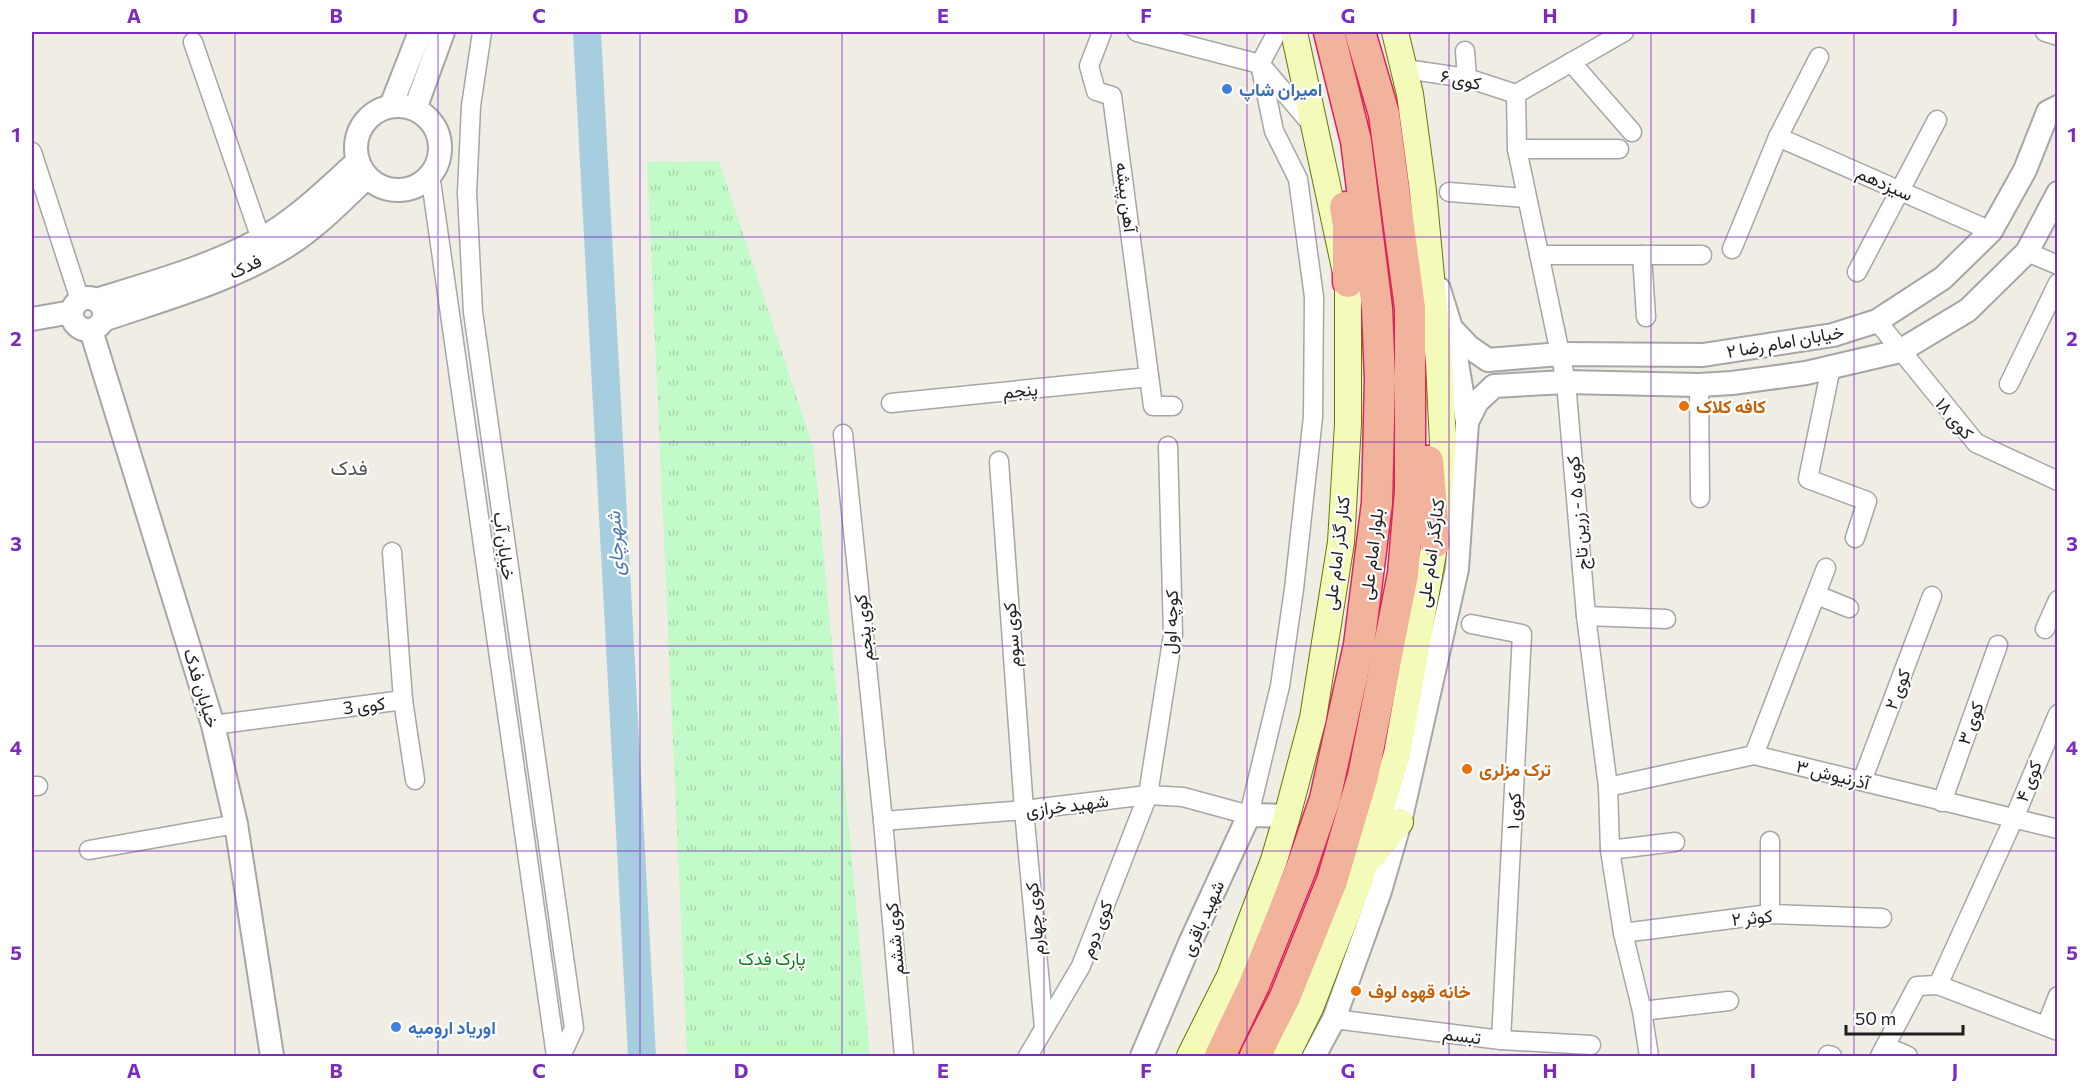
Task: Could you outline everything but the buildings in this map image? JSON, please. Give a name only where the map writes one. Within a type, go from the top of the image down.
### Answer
[{"type":"highway","points":[[1323,32],[1328,95],[1348,226],[1348,282]]},
{"type":"highway","name":"بلوار امام علی","points":[[1220,1056],[1254,985],[1301,869],[1325,799],[1359,645],[1377,503],[1380,379],[1377,308],[1356,141],[1329,32]]},
{"type":"highway","name":"بلوار امام علی","points":[[1256,1056],[1285,997],[1332,881],[1363,776],[1403,574],[1410,491],[1410,308],[1384,114],[1360,32]]},
{"type":"highway","points":[[1377,32],[1384,114]]},
{"type":"highway","points":[[1410,308],[1426,378],[1428,488],[1435,542]]},
{"type":"main road","name":"کنار گذر امام علی","points":[[1190,1056],[1230,976],[1274,860],[1287,816],[1313,718],[1341,543],[1348,424],[1348,282],[1294,32]]},
{"type":"main road","name":"کنارگذر امام علی","points":[[1286,1056],[1310,1008],[1362,872],[1397,754],[1435,542],[1443,443],[1439,362],[1430,257],[1405,69],[1395,32]]},
{"type":"main road","points":[[1362,872],[1400,822]]},
{"type":"street","points":[[391,106],[420,32]]},
{"type":"street","points":[[415,109],[443,32]]},
{"type":"street","name":"خیابان آب","points":[[482,32],[471,106],[467,193],[473,312],[574,1028],[559,1056]]},
{"type":"street","name":"آهن پیشه","points":[[1102,32],[1089,66],[1096,91],[1112,96],[1149,377]]},
{"type":"street","points":[[1137,32],[1260,64],[1315,128]]},
{"type":"street","points":[[1277,32],[1260,64],[1274,131],[1298,179],[1314,297],[1313,417],[1294,589],[1280,686],[1249,815],[1287,816]]},
{"type":"street","points":[[1516,94],[1624,32]]},
{"type":"street","points":[[2045,32],[2058,36]]},
{"type":"street","points":[[193,42],[261,239]]},
{"type":"street","points":[[1465,51],[1467,78]]},
{"type":"street","points":[[1732,249],[1778,136],[1819,57]]},
{"type":"street","points":[[1571,62],[1632,132]]},
{"type":"street","name":"کوی ۶","points":[[1405,69],[1467,78],[1516,94]]},
{"type":"street","name":"کوی ۵ - زرین تاج","points":[[1516,94],[1517,149],[1566,382],[1586,616],[1608,787],[1610,850],[1623,933],[1642,1011],[1649,1056]]},
{"type":"street","points":[[391,106],[415,109],[432,124],[440,145],[438,161],[430,174],[413,186],[392,189],[378,185],[362,169],[356,146],[362,126],[377,111],[391,106]]},
{"type":"street","name":"خیابان امام رضا ۲","points":[[1451,328],[1488,360],[1560,354],[1703,355],[1833,335],[1877,321],[1942,278],[1991,231],[2025,170],[2048,112],[2058,107]]},
{"type":"street","points":[[1857,272],[1937,120]]},
{"type":"street","name":"سیزدهم","points":[[1778,136],[1991,231]]},
{"type":"street","points":[[1517,149],[1619,149]]},
{"type":"street","points":[[32,152],[88,312]]},
{"type":"street","name":"فدک","points":[[88,312],[261,239],[362,169]]},
{"type":"street","name":"فدک","points":[[32,319],[88,312],[237,271],[286,246],[326,216],[362,169]]},
{"type":"street","name":"خیابان آب","points":[[430,174],[559,1056]]},
{"type":"street","points":[[1449,192],[1526,198]]},
{"type":"street","name":"خیابان امام رضا ۲","points":[[1467,422],[1477,402],[1494,386],[1566,382],[1699,385],[1806,373],[1899,351],[1968,310],[2027,252],[2058,193]]},
{"type":"street","points":[[2027,252],[2058,265]]},
{"type":"street","points":[[1539,255],[1702,255]]},
{"type":"street","points":[[1642,255],[1646,317]]},
{"type":"street","points":[[1314,1056],[1334,1019],[1369,922],[1400,822],[1457,569],[1467,422],[1451,328],[1430,257]]},
{"type":"street","points":[[2009,384],[2058,283]]},
{"type":"street","name":"خیابان فدک","points":[[88,312],[213,725],[236,824],[272,1056]]},
{"type":"street","name":"کوی ۱۸","points":[[1877,321],[1899,351],[1976,443],[2058,481]]},
{"type":"street","points":[[1831,367],[1808,479],[1867,501],[1855,538]]},
{"type":"street","points":[[1149,377],[1153,406],[1173,406]]},
{"type":"street","name":"پنجم","points":[[891,403],[1149,377]]},
{"type":"street","points":[[1699,385],[1701,498]]},
{"type":"street","name":"کوی پنجم","points":[[843,434],[883,821]]},
{"type":"street","name":"کوچه اول","points":[[1148,795],[1173,635],[1168,446]]},
{"type":"street","name":"کوی سوم","points":[[999,460],[1024,810]]},
{"type":"street","name":"کوی 3","points":[[213,725],[403,700],[392,552]]},
{"type":"street","points":[[1754,755],[1826,568]]},
{"type":"street","points":[[1817,595],[1849,608]]},
{"type":"street","name":"کوی ۲","points":[[1862,782],[1932,596]]},
{"type":"street","points":[[2045,629],[2058,600]]},
{"type":"street","points":[[1586,616],[1666,619]]},
{"type":"street","name":"کوی ۱","points":[[1471,624],[1522,634],[1501,1040]]},
{"type":"street","name":"کوی ۳","points":[[1942,802],[1998,645]]},
{"type":"street","points":[[403,700],[415,780]]},
{"type":"street","name":"کوی ۴","points":[[1938,985],[2015,816],[2050,748],[2058,714]]},
{"type":"street","name":"آذرنیوش ۳","points":[[1608,787],[1754,755],[1942,802],[2015,816],[2058,829]]},
{"type":"street","name":"شهید خرازی","points":[[883,821],[1024,810],[1148,795],[1183,797],[1249,815]]},
{"type":"street","name":"کوی دوم","points":[[1028,1056],[1082,966],[1148,795]]},
{"type":"street","name":"کوی چهارم","points":[[1024,810],[1044,1028]]},
{"type":"street","name":"شهید باقری","points":[[1142,1056],[1190,943],[1249,815]]},
{"type":"street","name":"کوی ششم","points":[[883,821],[904,1056]]},
{"type":"street","points":[[89,850],[236,824]]},
{"type":"street","points":[[1770,841],[1770,914]]},
{"type":"street","points":[[1610,850],[1676,842]]},
{"type":"street","points":[[1362,872],[1369,922]]},
{"type":"street","name":"کوثر ۲","points":[[1623,933],[1770,914],[1882,918]]},
{"type":"street","points":[[1908,1056],[1882,1051],[1917,986],[1938,985],[2052,1028],[2058,996]]},
{"type":"street","points":[[1642,1011],[1729,1001]]},
{"type":"street","name":"تبسم","points":[[1334,1019],[1501,1040],[1591,1045]]},
{"type":"green space","name":"پارک فدک","points":[[719,161],[814,450],[870,1056],[687,1056],[647,162]]},
{"type":"waterway","name":"شهرچای","points":[[587,32],[642,1056]]},
{"type":"place","name":"امیران شاپ","points":[[1227,89]]},
{"type":"place","name":"کافه کلاک","points":[[1684,406]]},
{"type":"place","name":"ترک مزلری","points":[[1467,769]]},
{"type":"place","name":"خانه قهوه لوف","points":[[1356,991]]},
{"type":"place","name":"اوریاد ارومیه","points":[[396,1027]]},
{"type":"district","name":"فدک","points":[[349,467]]}]
